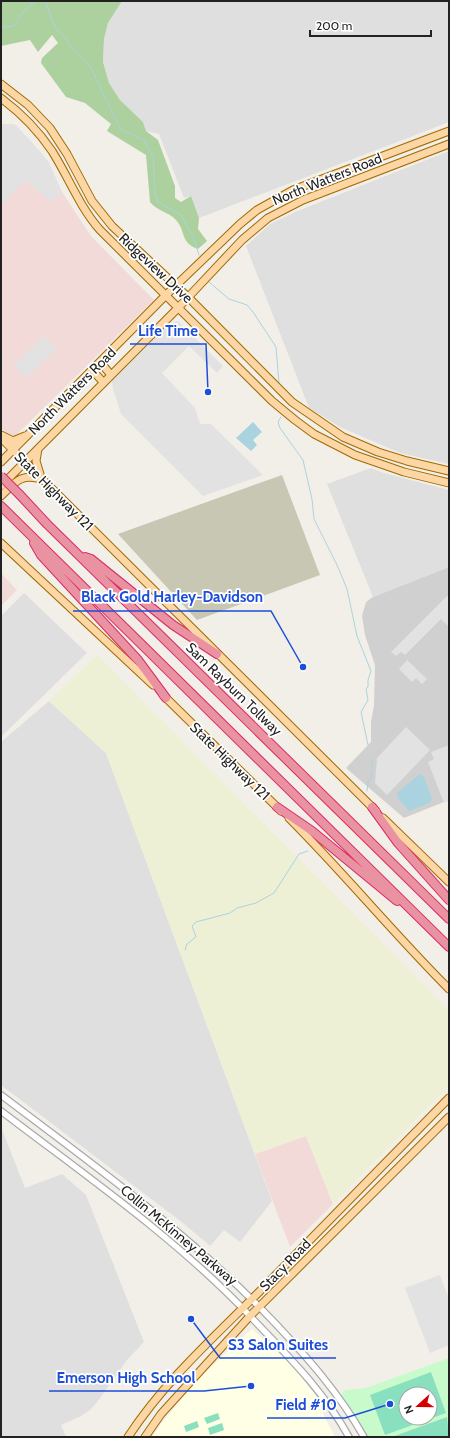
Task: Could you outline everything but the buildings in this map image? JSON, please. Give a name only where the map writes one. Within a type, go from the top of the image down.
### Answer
[{"type":"highway","name":"Sam Rayburn Tollway","points":[[1,476],[77,554],[449,919]]},
{"type":"highway","points":[[3,508],[449,947]]},
{"type":"highway","points":[[24,530],[42,555],[138,660],[166,698]]},
{"type":"highway","points":[[77,554],[91,559],[167,620],[217,654]]},
{"type":"highway","points":[[277,806],[312,831],[394,900],[405,904]]},
{"type":"highway","points":[[372,807],[398,843],[449,900]]},
{"type":"main road","name":"Ridgeview Drive","points":[[1,84],[28,105],[43,120],[61,143],[96,207],[112,226],[188,298],[280,391],[303,412],[343,437],[378,452],[449,471]]},
{"type":"main road","name":"Ridgeview Drive","points":[[1,98],[34,128],[55,156],[86,214],[100,230],[272,401],[314,434],[355,455],[398,470],[449,483]]},
{"type":"main road","points":[[34,128],[43,120]]},
{"type":"main road","name":"North Watters Road","points":[[1,462],[101,363],[165,296],[240,224],[268,203],[293,190],[449,131]]},
{"type":"main road","points":[[433,137],[437,149]]},
{"type":"main road","name":"North Watters Road","points":[[1,486],[188,298],[242,240],[278,211],[449,144]]},
{"type":"main road","points":[[86,214],[96,207]]},
{"type":"main road","points":[[101,363],[111,375]]},
{"type":"main road","points":[[93,371],[103,382]]},
{"type":"main road","points":[[272,401],[280,391]]},
{"type":"main road","points":[[314,434],[326,434],[331,430]]},
{"type":"main road","points":[[1,435],[13,441],[28,435]]},
{"type":"main road","name":"State Highway 121","points":[[1,438],[217,654],[449,882]]},
{"type":"main road","points":[[38,449],[36,461],[43,479]]},
{"type":"main road","points":[[1,496],[19,479],[26,476],[43,479]]},
{"type":"main road","name":"State Highway 121","points":[[1,543],[166,698],[277,806],[324,853],[408,947],[449,989]]},
{"type":"main road","name":"Stacy Road","points":[[128,1437],[144,1414],[195,1354],[252,1299],[449,1098]]},
{"type":"main road","name":"Stacy Road","points":[[145,1437],[161,1414],[250,1316],[449,1117]]},
{"type":"main road","points":[[347,1202],[356,1210]]},
{"type":"street","name":"Collin McKinney Parkway","points":[[1,1094],[154,1212],[213,1262],[260,1307],[313,1364],[336,1392],[364,1437]]},
{"type":"street","name":"Collin McKinney Parkway","points":[[1,1111],[168,1239],[199,1265],[295,1362],[326,1400],[350,1437]]},
{"type":"shaded area","points":[[122,1],[449,1],[449,122],[199,218],[191,196],[184,198],[159,134],[146,131],[143,122],[120,100],[109,83],[103,62],[104,39],[108,23]]},
{"type":"shaded area","points":[[1,124],[13,124],[28,138],[48,161],[62,192],[91,236],[154,300],[15,436],[8,435],[1,428]]},
{"type":"shaded area","points":[[1,124],[16,125],[48,161],[62,192],[51,202],[26,180],[1,205]]},
{"type":"shaded area","points":[[449,151],[449,464],[400,453],[340,427],[309,408],[246,246],[270,224],[295,212]]},
{"type":"shaded area","points":[[178,321],[223,366],[217,373],[189,346],[162,373],[195,408],[200,424],[211,424],[263,475],[203,496],[121,414],[113,389],[112,381],[170,323]]},
{"type":"shaded area","points":[[44,336],[57,348],[26,378],[14,366]]},
{"type":"shaded area","points":[[371,468],[384,473],[449,490],[449,567],[373,597],[327,484]]},
{"type":"shaded area","points":[[282,475],[320,575],[197,620],[118,534]]},
{"type":"shaded area","points":[[449,567],[449,800],[404,818],[346,768],[371,742],[375,665],[365,635],[362,616],[366,602],[373,597]]},
{"type":"shaded area","points":[[1,573],[17,590],[1,606]]},
{"type":"shaded area","points":[[24,593],[87,653],[1,737],[1,616]]},
{"type":"shaded area","points":[[447,596],[449,597],[448,626],[441,619],[405,655],[401,652],[396,656],[391,652]]},
{"type":"shaded area","points":[[97,655],[449,1010],[449,1086],[333,1204],[306,1136],[255,1154],[106,753],[49,701]]},
{"type":"shaded area","points":[[407,660],[427,679],[422,684],[416,678],[412,682],[399,669]]},
{"type":"shaded area","points":[[49,701],[106,753],[272,1201],[240,1242],[224,1230],[210,1246],[183,1223],[1,1085],[1,742]]},
{"type":"shaded area","points":[[406,727],[430,750],[387,795],[375,783],[377,758]]},
{"type":"shaded area","points":[[449,745],[449,801],[444,803],[428,762],[434,759],[431,752]]},
{"type":"shaded area","points":[[1,1127],[25,1188],[62,1174],[86,1195],[144,1342],[127,1360],[90,1410],[61,1425],[66,1437],[1,1437]]},
{"type":"shaded area","points":[[306,1136],[333,1204],[290,1247],[255,1154]]},
{"type":"shaded area","points":[[440,1275],[449,1299],[449,1345],[430,1353],[405,1288]]},
{"type":"shaded area","points":[[252,1329],[293,1366],[316,1395],[325,1418],[335,1437],[152,1437],[160,1425],[201,1376]]},
{"type":"green space","points":[[1,1],[122,1],[108,23],[104,39],[103,62],[109,83],[120,100],[143,122],[146,131],[158,140],[175,186],[175,198],[181,202],[191,196],[199,218],[198,229],[207,241],[198,249],[188,243],[176,220],[150,202],[146,155],[107,131],[111,124],[85,103],[66,97],[41,63],[42,58],[58,43],[52,35],[38,52],[30,40],[1,46]]},
{"type":"green space","points":[[449,1358],[449,1437],[367,1437],[342,1398],[341,1395],[345,1390],[366,1388]]},
{"type":"green space","points":[[431,1372],[436,1386],[398,1386],[398,1426],[410,1426],[385,1435],[370,1395]]},
{"type":"green space","points":[[438,1391],[446,1413],[438,1416]]},
{"type":"green space","points":[[218,1413],[220,1419],[207,1424],[204,1418]]},
{"type":"green space","points":[[447,1417],[449,1437],[392,1437],[422,1426],[438,1426],[438,1420]]},
{"type":"green space","points":[[197,1421],[199,1427],[186,1432],[184,1426]]},
{"type":"green space","points":[[222,1423],[224,1430],[210,1435],[208,1428]]},
{"type":"water","points":[[253,422],[262,432],[253,440],[257,445],[251,451],[236,438]]},
{"type":"water","points":[[420,774],[424,777],[432,799],[429,803],[409,811],[398,798],[397,793]]},
{"type":"waterway","points":[[1,27],[14,26],[23,12],[36,1]]},
{"type":"waterway","points":[[45,1],[56,29],[66,38],[68,43],[90,66],[121,130],[144,140],[153,156],[155,193],[158,202],[181,215],[193,236],[199,255]]},
{"type":"waterway","points":[[209,282],[229,299],[247,305],[253,312],[276,347],[279,383]]},
{"type":"waterway","points":[[281,417],[278,422],[280,428],[303,460],[312,499],[314,519],[347,589],[357,636],[371,671],[368,680],[368,687],[366,689],[368,700],[361,712],[368,745]]},
{"type":"waterway","points":[[367,791],[368,781],[372,778],[372,762]]},
{"type":"waterway","points":[[185,950],[187,944],[196,937],[192,926],[196,922],[230,913],[237,908],[256,903],[274,893],[299,854],[308,851]]},
{"type":"place","name":"Life Time","points":[[208,392]]},
{"type":"place","name":"Black Gold Harley-Davidson","points":[[303,667]]},
{"type":"place","name":"S3 Salon Suites","points":[[191,1319]]},
{"type":"place","name":"Emerson High School","points":[[251,1386]]},
{"type":"place","name":"Field #10","points":[[390,1404]]}]
